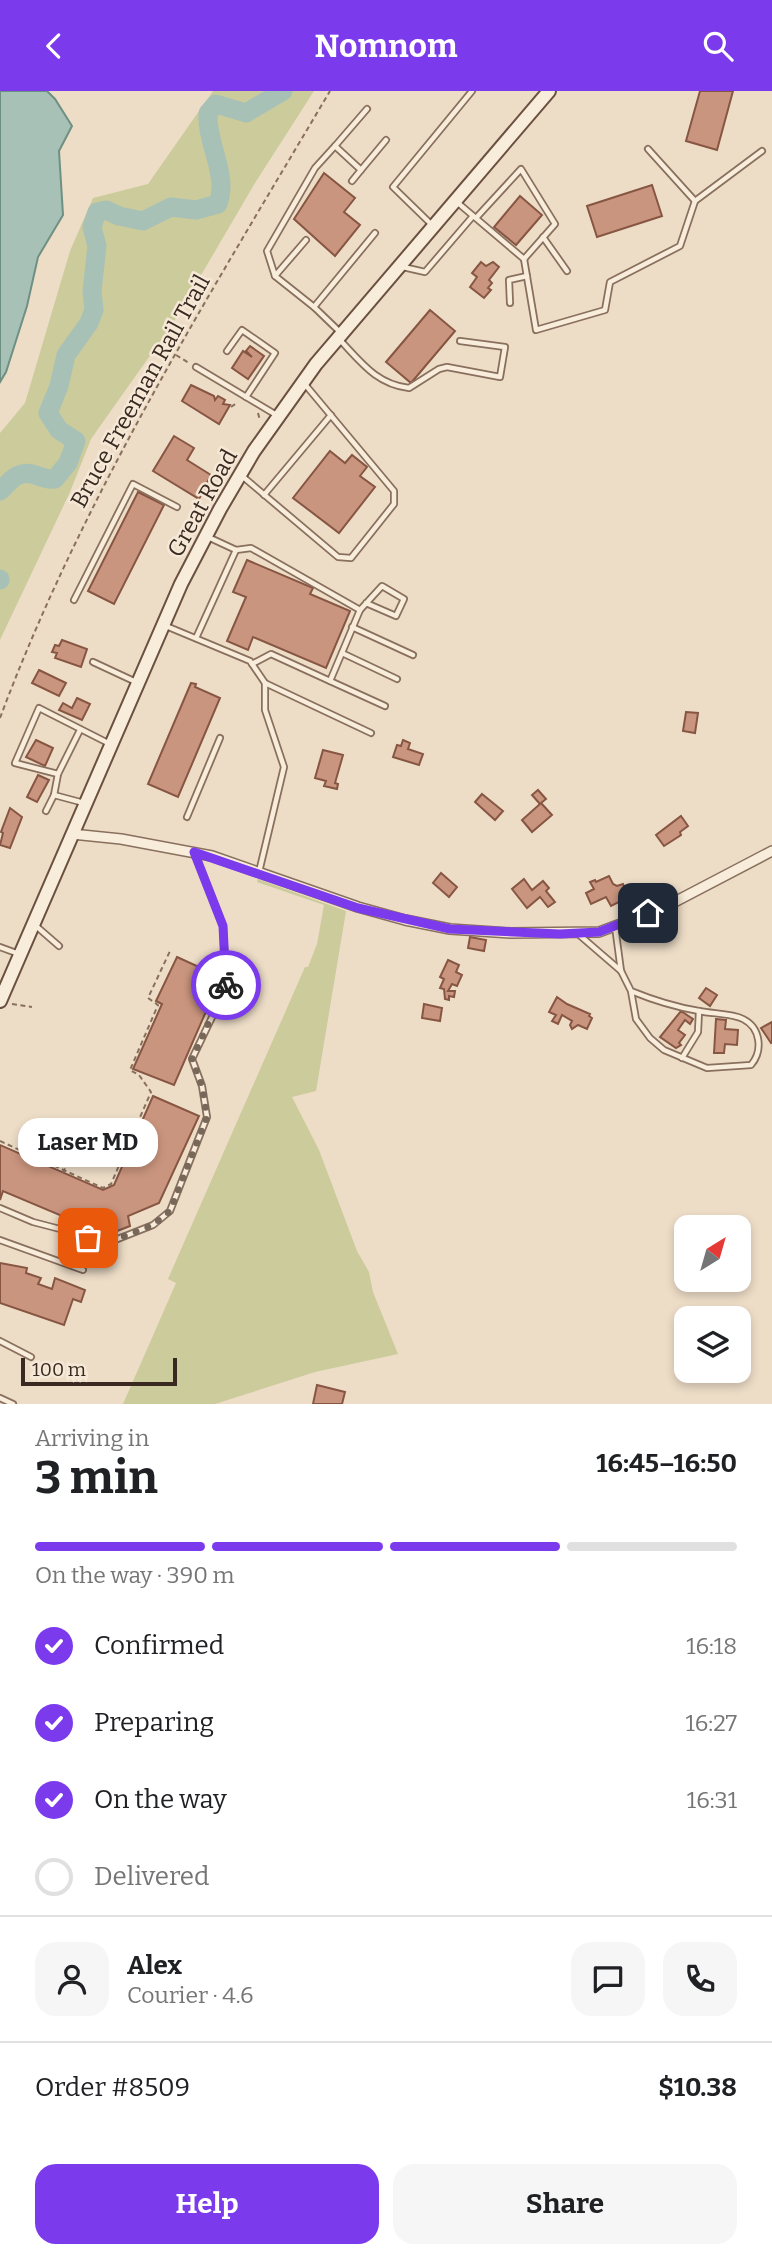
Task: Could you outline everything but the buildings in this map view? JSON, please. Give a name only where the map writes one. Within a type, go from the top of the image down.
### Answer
[{"type":"main road","name":"Great Road","points":[[6,1003],[20,955],[110,744],[163,625],[206,536],[240,474],[278,416],[340,336],[549,91]]},
{"type":"street","points":[[72,834],[194,852],[358,908],[450,929],[511,933],[599,932],[663,908],[772,851]]},
{"type":"lane","points":[[432,226],[393,187],[472,91]]},
{"type":"lane","points":[[367,109],[315,168],[267,251],[275,276],[314,307],[373,374],[390,386],[409,388],[439,369],[447,367],[500,377],[505,347],[460,341]]},
{"type":"lane","points":[[352,181],[386,140]]},
{"type":"lane","points":[[335,146],[361,170]]},
{"type":"lane","points":[[648,149],[695,201]]},
{"type":"lane","points":[[454,200],[524,259],[536,330],[605,310],[610,282],[680,246],[695,201],[762,151]]},
{"type":"lane","points":[[399,265],[425,272],[521,169],[555,224],[524,259]]},
{"type":"lane","points":[[314,307],[375,233]]},
{"type":"lane","points":[[543,237],[567,271]]},
{"type":"lane","points":[[275,276],[306,240]]},
{"type":"lane","points":[[510,303],[509,280],[527,276]]},
{"type":"lane","points":[[228,351],[242,330],[275,353],[246,397]]},
{"type":"lane","points":[[196,367],[278,416]]},
{"type":"lane","points":[[240,474],[338,557],[351,558],[394,504],[394,491],[303,382]]},
{"type":"lane","points":[[264,495],[331,415]]},
{"type":"lane","points":[[74,600],[133,484],[177,507]]},
{"type":"lane","points":[[206,536],[236,550],[251,548],[360,610]]},
{"type":"lane","points":[[196,638],[236,550]]},
{"type":"lane","points":[[330,681],[360,610],[366,603],[382,586],[404,599],[396,616],[366,603]]},
{"type":"lane","points":[[163,625],[252,664],[265,683],[371,733]]},
{"type":"lane","points":[[352,628],[412,655]]},
{"type":"lane","points":[[342,653],[397,679]]},
{"type":"lane","points":[[252,664],[271,654],[385,706]]},
{"type":"lane","points":[[93,662],[137,683]]},
{"type":"lane","points":[[259,873],[284,767],[265,710],[265,683]]},
{"type":"lane","points":[[58,773],[15,763],[39,708],[110,744]]},
{"type":"lane","points":[[46,811],[54,795],[58,773],[80,730]]},
{"type":"lane","points":[[187,817],[220,738]]},
{"type":"lane","points":[[54,795],[85,804]]},
{"type":"lane","points":[[0,1208],[44,1225],[110,1242],[153,1225],[170,1211],[207,1117],[202,1086],[192,1059],[226,988],[223,926],[194,852]]},
{"type":"lane","points":[[33,924],[60,946]]},
{"type":"lane","points":[[615,925],[621,971],[631,991],[636,1019],[664,1050],[707,1068],[751,1065],[759,1056],[760,1045],[753,1029],[742,1018],[657,1002],[631,991]]},
{"type":"lane","points":[[577,933],[621,971]]},
{"type":"lane","points":[[0,947],[20,955]]},
{"type":"lane","points":[[682,1058],[698,1032],[699,1011]]},
{"type":"lane","points":[[0,1240],[83,1270]]},
{"type":"lane","points":[[0,1341],[31,1357]]},
{"type":"lane","points":[[0,1398],[13,1404]]},
{"type":"path","name":"Bruce Freeman Rail Trail","points":[[0,718],[45,610],[114,463],[330,91]]},
{"type":"path","points":[[175,355],[196,367]]},
{"type":"path","points":[[231,407],[237,401],[245,403]]},
{"type":"path","points":[[253,409],[258,413],[260,422]]},
{"type":"path","points":[[0,1141],[103,1188],[111,1184],[151,1092],[139,1075],[130,1070],[159,1005],[148,998],[170,951]]},
{"type":"path","points":[[6,1003],[32,1007]]},
{"type":"path","points":[[64,1172],[71,1154]]},
{"type":"green space","points":[[213,91],[314,91],[255,183],[173,323],[91,439],[70,492],[0,640],[0,433],[25,403],[70,251],[93,198],[148,184]]},
{"type":"green space","points":[[258,879],[346,911],[316,1091],[292,1097],[319,1150],[357,1251],[369,1272],[373,1292],[398,1354],[315,1372],[215,1404],[123,1404],[176,1283],[168,1279],[317,944],[324,905],[257,882]]},
{"type":"shaded area","points":[[0,91],[47,91],[72,126],[59,151],[63,215],[38,257],[27,306],[6,372],[0,382]]},
{"type":"waterway","points":[[0,491],[14,478],[24,474],[55,479],[68,463],[76,441],[59,430],[48,413],[59,386],[66,355],[89,323],[94,310],[92,291],[97,246],[92,227],[97,212],[106,210],[143,221],[171,207],[196,210],[218,204],[221,182],[210,136],[208,113],[216,104],[246,113],[283,91]]},
{"type":"way so far","points":[[88,1238],[110,1242],[153,1225],[170,1211],[207,1117],[202,1086],[192,1059],[226,985]]},
{"type":"place","name":"Laser MD","points":[[88,1238]]},
{"type":"route","points":[[226,985],[223,926],[194,852],[358,908],[450,929],[560,934],[599,932],[648,913]]}]
